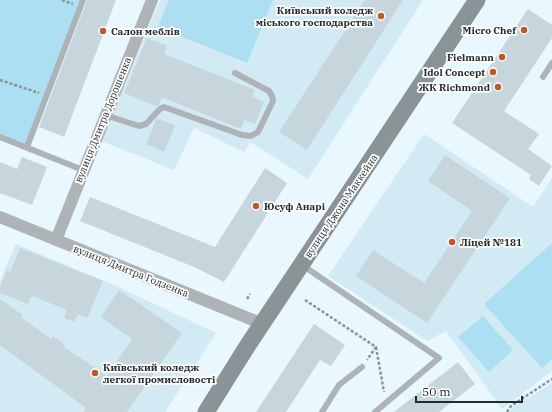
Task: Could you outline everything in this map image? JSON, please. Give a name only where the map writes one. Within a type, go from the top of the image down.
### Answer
[{"type":"street","name":"вулиця Дмитра Дорошенка","points":[[56,240],[152,0]]},
{"type":"street","name":"вулиця Джона Маккейна","points":[[206,412],[262,324],[477,0]]},
{"type":"street","name":"вулиця Дмитра Годзенка","points":[[1,221],[56,240],[262,324]]},
{"type":"lane","points":[[27,148],[83,0]]},
{"type":"lane","points":[[543,77],[552,63]]},
{"type":"lane","points":[[105,115],[142,126],[164,107],[242,135],[251,136],[258,132],[273,101],[272,96],[269,91],[235,73]]},
{"type":"lane","points":[[0,137],[83,170]]},
{"type":"lane","points":[[302,265],[439,358],[374,412]]},
{"type":"lane","points":[[322,412],[339,385],[362,367]]},
{"type":"path","points":[[0,80],[47,96]]},
{"type":"path","points":[[247,298],[250,294]]},
{"type":"path","points":[[305,300],[376,347],[386,402]]},
{"type":"path","points":[[362,367],[376,347]]},
{"type":"path","points":[[507,412],[511,406],[552,379]]},
{"type":"shaded area","points":[[0,0],[83,0],[27,147],[0,137]]},
{"type":"shaded area","points":[[160,0],[423,0],[308,179],[250,142],[244,152],[194,128],[174,170],[101,141]]},
{"type":"shaded area","points":[[169,0],[273,0],[247,63],[158,27]]},
{"type":"shaded area","name":"Ліцей №181","points":[[424,134],[533,207],[552,178],[552,371],[502,409],[446,331],[427,341],[328,276]]},
{"type":"shaded area","points":[[552,243],[552,359],[542,368],[484,304]]},
{"type":"shaded area","name":"Київський коледж легкої промисловості","points":[[16,244],[114,285],[216,333],[165,412],[0,412],[0,281]]},
{"type":"shaded area","points":[[483,316],[513,350],[489,372],[458,337]]},
{"type":"shaded area","points":[[552,383],[552,412],[510,412],[512,408]]},
{"type":"building","points":[[87,0],[116,0],[64,137],[39,127]]},
{"type":"building","points":[[365,0],[403,0],[307,150],[279,132]]},
{"type":"building","name":"ЖК Richmond","points":[[528,9],[552,25],[552,38],[504,111],[539,134],[528,149],[552,166],[539,186],[529,179],[531,175],[452,123]]},
{"type":"building","points":[[147,38],[167,46],[164,54],[255,90],[252,97],[264,102],[255,124],[244,120],[241,129],[162,97],[159,105],[156,106],[124,93]]},
{"type":"building","points":[[157,118],[175,126],[164,152],[146,144]]},
{"type":"building","points":[[445,155],[510,198],[427,323],[356,276],[373,250],[424,283],[472,211],[428,181]]},
{"type":"building","points":[[22,157],[47,167],[32,205],[0,193],[0,162],[17,169]]},
{"type":"building","points":[[265,168],[287,183],[224,282],[194,267],[80,221],[90,197],[215,247]]},
{"type":"building","points":[[20,248],[103,281],[87,318],[78,314],[74,322],[64,318],[67,310],[32,296],[28,304],[0,293],[0,287],[7,270],[10,272]]},
{"type":"building","points":[[119,290],[182,333],[127,412],[83,412],[86,408],[0,345],[0,299],[23,315],[22,318],[51,339],[53,336],[65,345],[64,347],[107,376],[132,339],[101,317]]},
{"type":"building","points":[[314,324],[345,345],[331,366],[320,360],[286,412],[256,412]]},
{"type":"building","points":[[458,362],[475,384],[439,412],[394,412]]},
{"type":"place","name":"Київський коледж міського господарства","points":[[381,16]]},
{"type":"place","name":"Micro Chef","points":[[524,30]]},
{"type":"place","name":"Салон меблів","points":[[103,31]]},
{"type":"place","name":"Fielmann","points":[[502,57]]},
{"type":"place","name":"Idol Concept","points":[[493,72]]},
{"type":"place","name":"ЖК Richmond","points":[[498,87]]},
{"type":"place","name":"Юсуф Анарі","points":[[256,206]]},
{"type":"place","name":"Ліцей №181","points":[[452,242]]},
{"type":"place","name":"Київський коледж легкої промисловості","points":[[95,373]]}]
